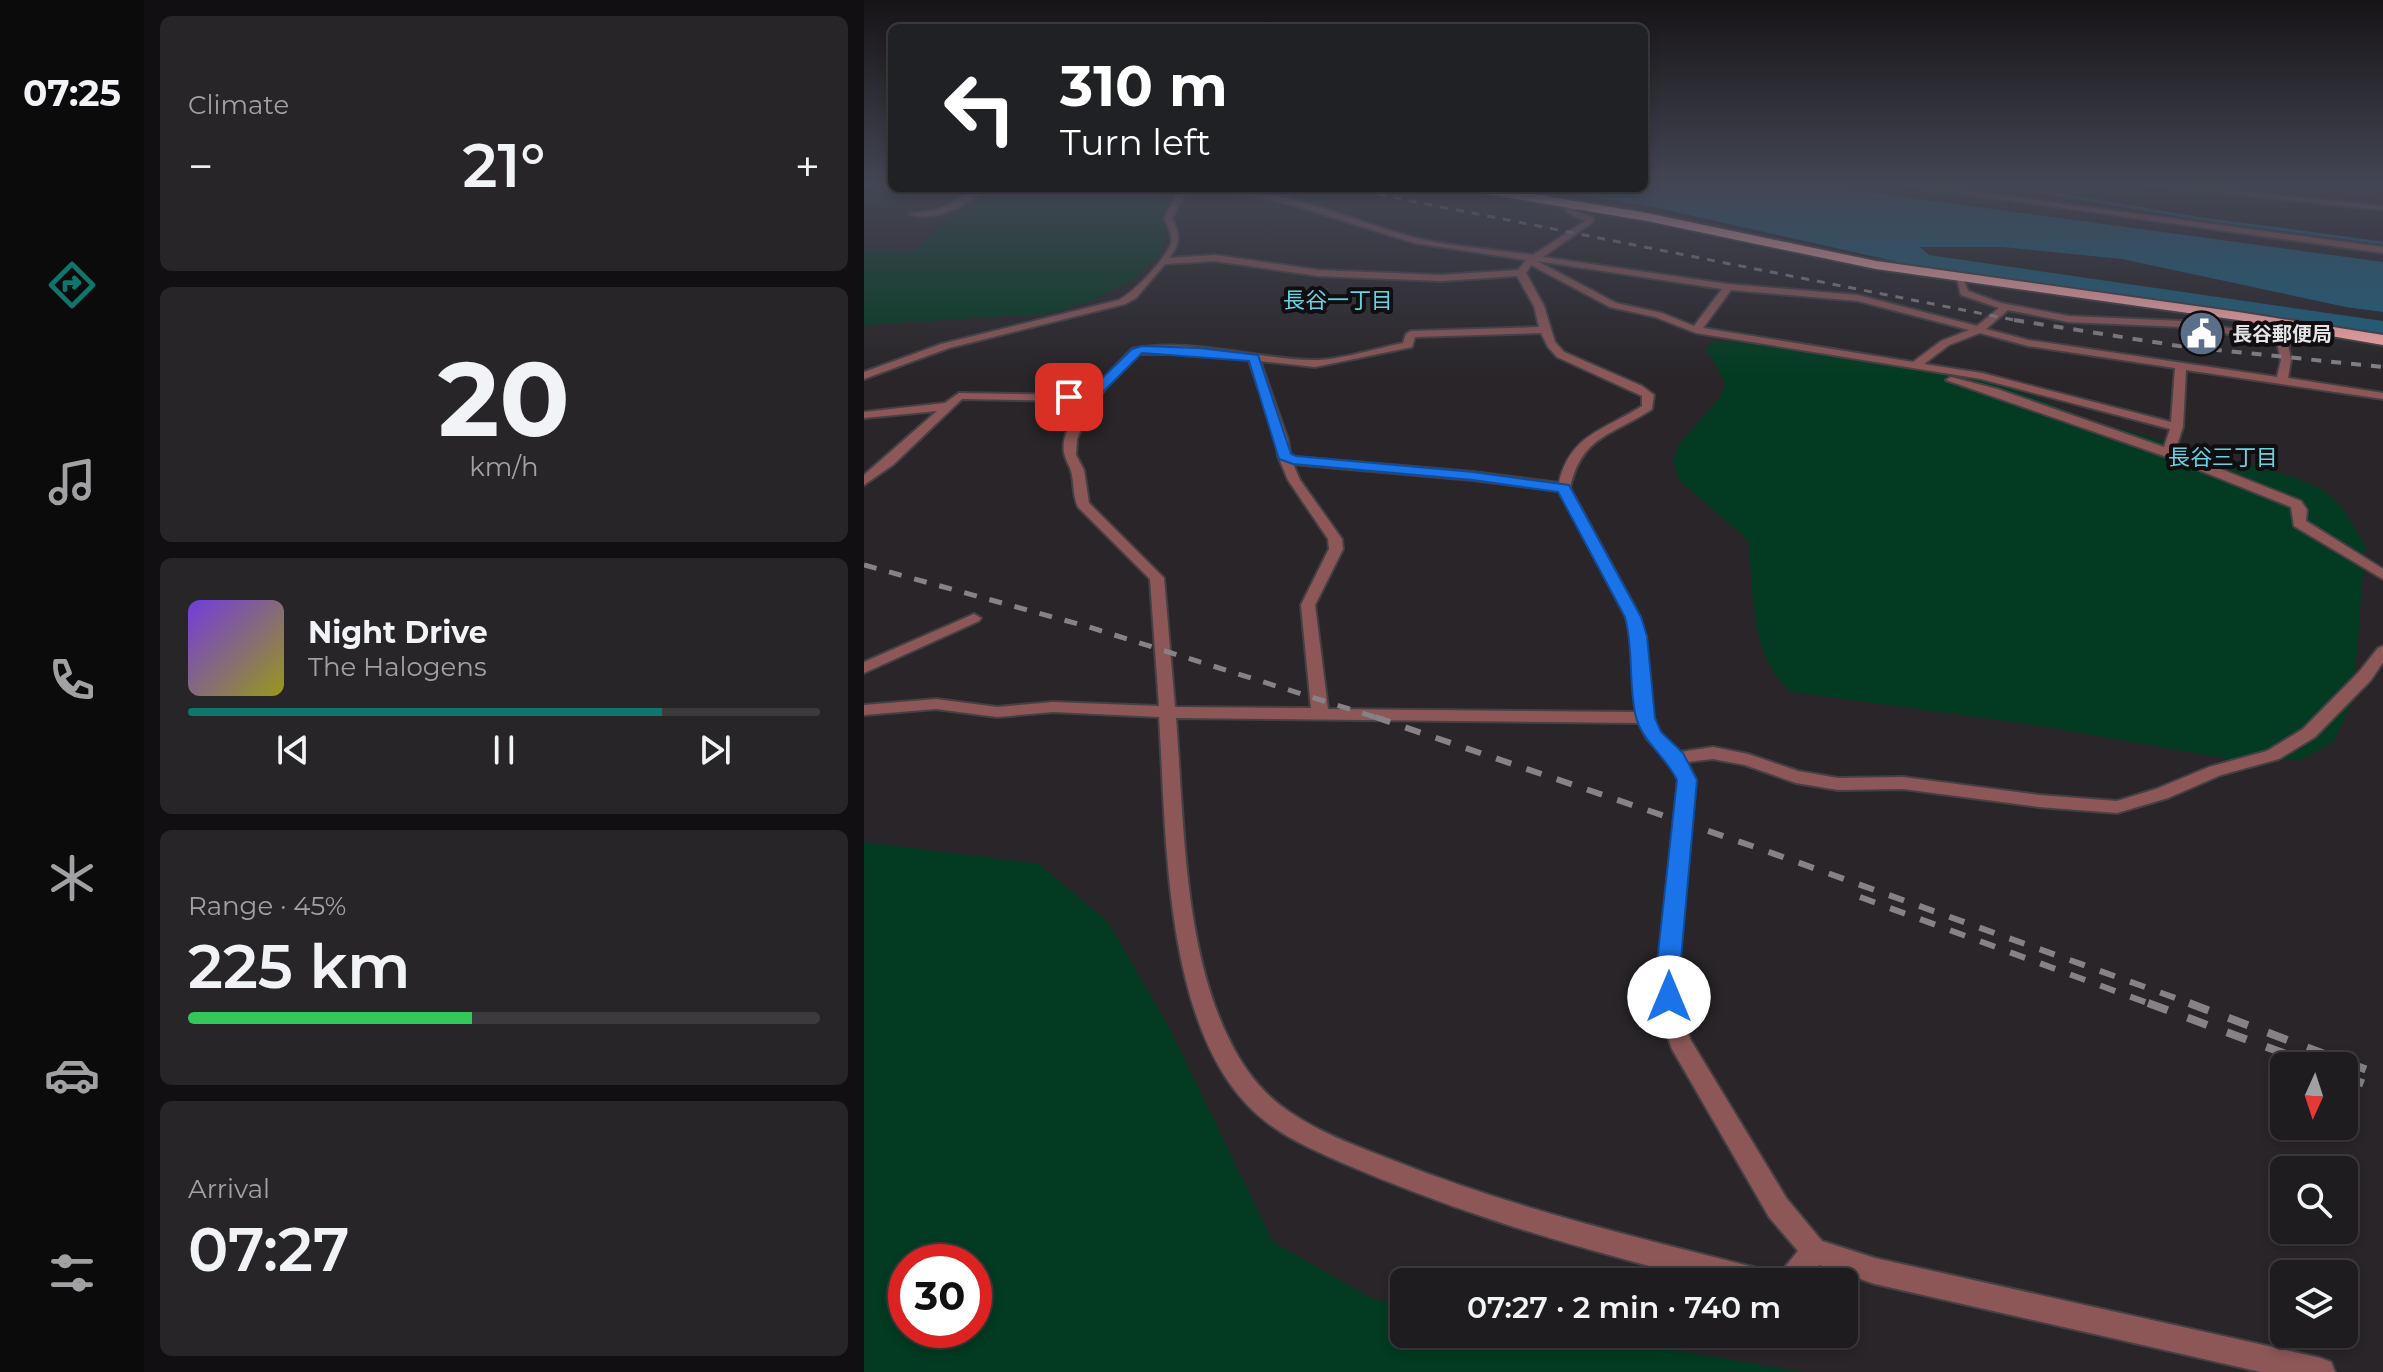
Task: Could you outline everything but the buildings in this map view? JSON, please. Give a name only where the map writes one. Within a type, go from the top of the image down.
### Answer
[{"type":"highway","points":[[1799,249],[1876,265],[2383,340]]},
{"type":"street","points":[[864,376],[945,346],[1122,302],[1133,296],[1172,249]]},
{"type":"street","points":[[1471,249],[1728,287],[1858,298],[1977,331],[2082,353],[2383,396]]},
{"type":"street","points":[[1164,261],[1215,258],[1318,273],[1441,278],[1521,273],[1548,249]]},
{"type":"street","points":[[1534,259],[1613,305],[1658,315],[1696,330],[1982,376],[2177,427]]},
{"type":"street","points":[[1521,273],[1523,282],[1539,306],[1544,330],[1554,350],[1638,386],[1648,395],[1648,407],[1583,444],[1566,469],[1564,488],[1633,617],[1639,636],[1645,718],[1653,735],[1676,758],[1687,780],[1667,981],[1671,1014],[1680,1042],[1778,1208],[1814,1251],[1875,1271],[2321,1372]]},
{"type":"street","points":[[1959,277],[1964,293],[2004,309],[2069,319],[2182,324],[2255,335],[2328,337],[2331,330]]},
{"type":"street","points":[[1696,330],[1728,287]]},
{"type":"street","points":[[1986,301],[2036,313]]},
{"type":"street","points":[[1917,364],[1945,343],[1977,331],[2004,309]]},
{"type":"street","points":[[1544,330],[1411,334],[1408,345],[1315,364],[1199,351],[1136,351],[1089,398],[1070,443],[1070,455],[1080,470],[1079,495],[1083,504],[1157,578],[1183,919],[1194,974],[1209,1020],[1233,1068],[1260,1103],[1309,1136],[1416,1182],[1573,1234],[1706,1268]]},
{"type":"street","points":[[2282,380],[2286,360],[2282,343],[2316,336]]},
{"type":"street","points":[[1254,358],[1294,480],[1335,539],[1336,549],[1308,605],[1320,714]]},
{"type":"street","points":[[1917,364],[1934,376],[1993,391],[2168,453],[2296,504],[2300,510],[2299,523],[2383,575]]},
{"type":"street","points":[[2168,453],[2177,427],[2181,366]]},
{"type":"street","points":[[864,481],[890,461],[959,396],[1089,398]]},
{"type":"street","points":[[864,415],[948,406]]},
{"type":"street","points":[[1284,456],[1293,460],[1473,476],[1564,488]]},
{"type":"street","points":[[864,668],[974,618]]},
{"type":"street","points":[[1676,758],[1713,753],[1748,760],[1796,777],[1838,784],[1903,783],[2039,801],[2117,807],[2162,794],[2215,771],[2273,755],[2309,733],[2365,676],[2383,651]]},
{"type":"street","points":[[864,710],[936,704],[997,712],[1053,707],[1168,712],[1645,718]]},
{"type":"street","points":[[1800,1268],[1814,1251]]},
{"type":"green space","points":[[864,249],[867,252],[1161,249],[1160,254],[1134,279],[1093,300],[1055,312],[864,325]]},
{"type":"green space","points":[[1713,341],[1765,342],[1993,381],[2096,422],[2293,477],[2324,490],[2343,509],[2365,546],[2353,701],[2333,742],[2300,760],[2229,759],[2029,724],[1792,692],[1778,678],[1761,643],[1753,601],[1748,540],[1679,480],[1673,461],[1679,444],[1719,399],[1726,384],[1706,349]]},
{"type":"green space","points":[[864,842],[1039,864],[1108,922],[1171,1031],[1273,1242],[1373,1299],[1390,1302],[1390,1348],[1662,1348],[1804,1372],[864,1372]]},
{"type":"water","points":[[1840,249],[1922,249],[1929,255],[2383,321],[2383,333],[1902,263]]},
{"type":"water","points":[[2023,249],[2287,249],[2383,262],[2383,312],[2346,307],[2122,259]]},
{"type":"railway","points":[[1655,249],[2024,322]]},
{"type":"railway","points":[[2014,320],[2179,346],[2383,367]]},
{"type":"railway","points":[[864,565],[1089,627],[1379,718]]},
{"type":"railway","points":[[1375,717],[1379,718]]},
{"type":"railway","points":[[1379,718],[1755,847],[2195,1005]]},
{"type":"railway","points":[[1860,897],[2153,1005]]},
{"type":"railway","points":[[2148,1003],[2280,1052]]},
{"type":"railway","points":[[2189,1003],[2383,1076]]},
{"type":"railway","points":[[2358,1081],[2383,1091]]},
{"type":"place","name":"長谷郵便局","points":[[2201,334]]},
{"type":"district","name":"長谷一丁目","points":[[1338,300]]},
{"type":"district","name":"長谷三丁目","points":[[2223,457]]},
{"type":"route","points":[[1069,397],[1089,398],[1136,351],[1199,351],[1254,358],[1282,440],[1284,456],[1293,460],[1473,476],[1564,488],[1566,497],[1624,595],[1633,617],[1639,636],[1645,718],[1653,735],[1676,758],[1687,780],[1667,981],[1669,997]]}]
